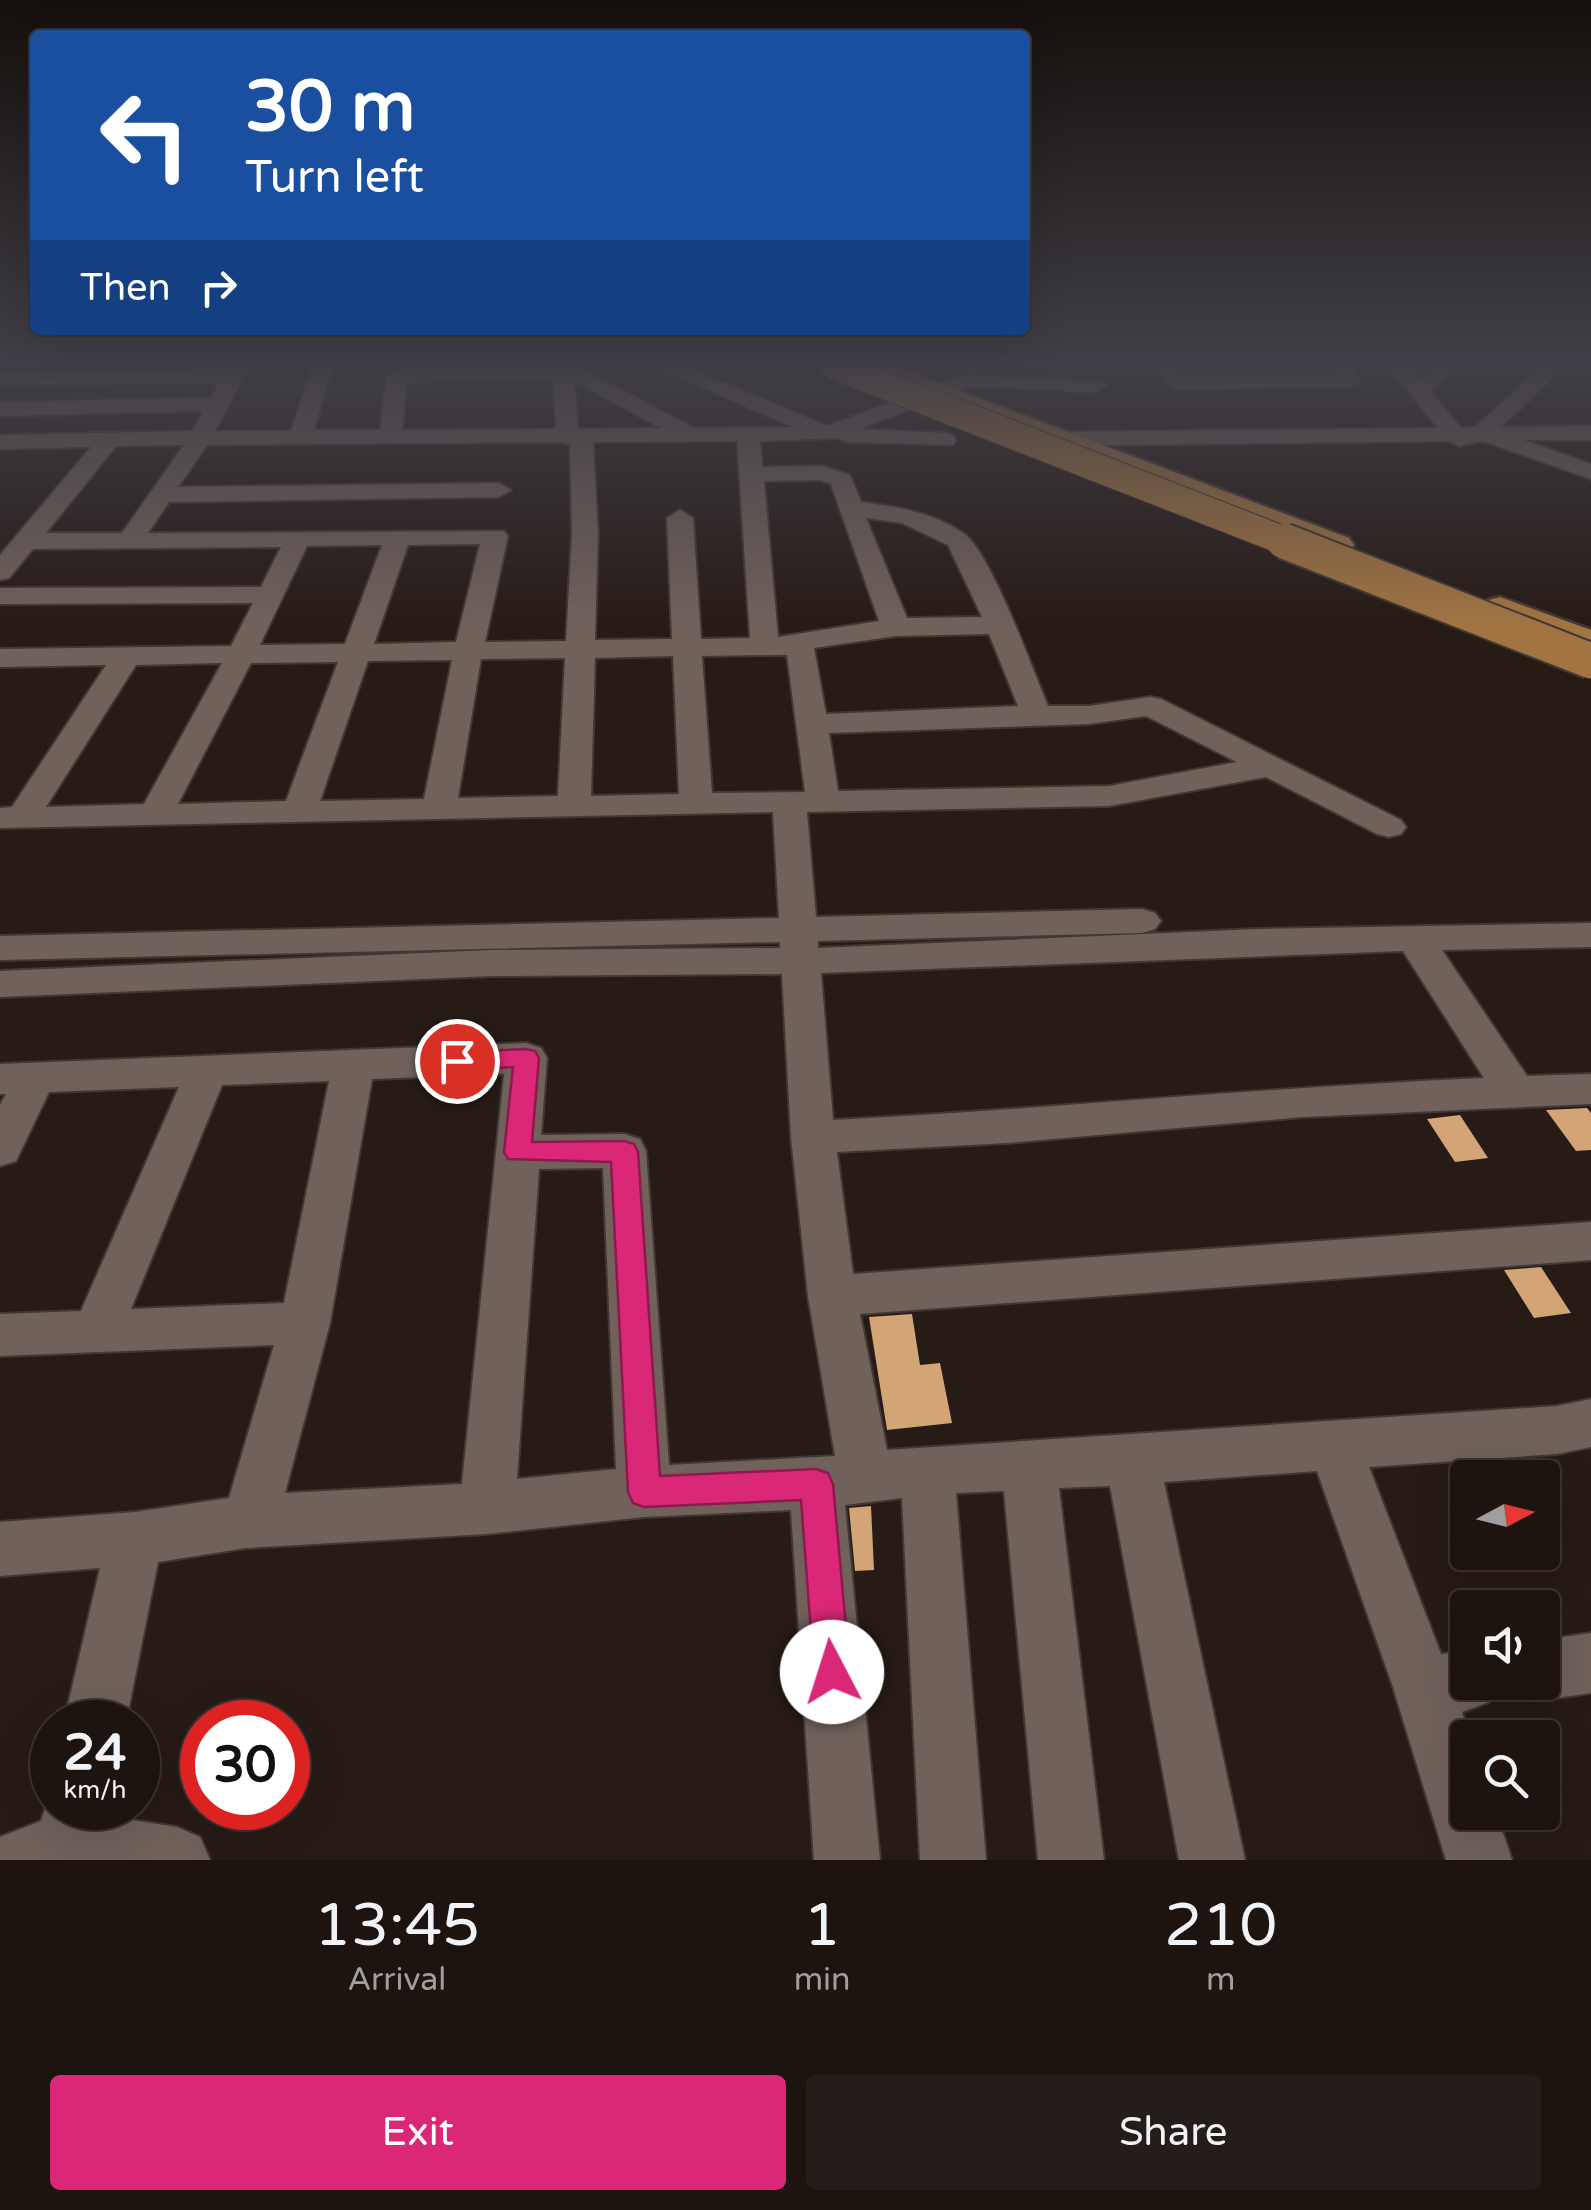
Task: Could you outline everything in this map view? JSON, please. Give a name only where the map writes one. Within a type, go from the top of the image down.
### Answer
[{"type":"main road","points":[[1056,452],[1591,663]]},
{"type":"main road","points":[[1072,452],[1591,663]]},
{"type":"main road","points":[[1074,452],[1591,643]]},
{"type":"main road","points":[[1090,452],[1591,643]]},
{"type":"street","points":[[0,572],[99,452]]},
{"type":"street","points":[[130,541],[191,452]]},
{"type":"street","points":[[574,808],[585,533],[576,452]]},
{"type":"street","points":[[749,452],[777,647]]},
{"type":"street","points":[[1525,452],[1591,472]]},
{"type":"street","points":[[751,474],[822,473],[842,480],[896,628]]},
{"type":"street","points":[[162,494],[499,490]]},
{"type":"street","points":[[850,508],[908,516],[958,540],[1037,715]]},
{"type":"street","points":[[680,518],[696,806]]},
{"type":"street","points":[[26,541],[495,536],[468,652],[439,809]]},
{"type":"street","points":[[300,811],[398,537]]},
{"type":"street","points":[[156,814],[241,656],[298,538]]},
{"type":"street","points":[[0,596],[272,595]]},
{"type":"street","points":[[777,647],[834,634],[998,624]]},
{"type":"street","points":[[2,661],[777,647],[801,650],[812,724],[798,944],[813,1137],[832,1296],[841,1481],[847,1860]]},
{"type":"street","points":[[11,818],[127,656]]},
{"type":"street","points":[[812,724],[1089,715],[1150,706],[1389,827]]},
{"type":"street","points":[[11,818],[1109,796],[1270,766]]},
{"type":"street","points":[[798,944],[1591,911]]},
{"type":"street","points":[[0,948],[567,948],[1591,935]]},
{"type":"street","points":[[1415,939],[1515,1092]]},
{"type":"street","points":[[0,984],[567,948]]},
{"type":"street","points":[[0,1149],[18,1078],[526,1058],[487,1508]]},
{"type":"street","points":[[246,1522],[260,1489],[304,1323],[353,1067]]},
{"type":"street","points":[[97,1331],[207,1070]]},
{"type":"street","points":[[813,1137],[1007,1127],[1303,1101],[1591,1090]]},
{"type":"street","points":[[518,1152],[624,1152],[644,1492]]},
{"type":"street","points":[[832,1296],[1591,1240]]},
{"type":"street","points":[[0,1335],[304,1323]]},
{"type":"street","points":[[0,1549],[135,1538],[246,1522],[841,1481],[927,1470],[1132,1460],[1556,1430],[1591,1423]]},
{"type":"street","points":[[1334,1446],[1445,1684],[1479,1860]]},
{"type":"street","points":[[1132,1460],[1212,1860]]},
{"type":"street","points":[[1028,1466],[1071,1860]]},
{"type":"street","points":[[927,1470],[953,1860]]},
{"type":"street","points":[[100,1700],[135,1538]]},
{"type":"street","points":[[1560,1667],[1591,1663]]},
{"type":"street","points":[[56,1837],[177,1860]]},
{"type":"building","points":[[1587,1108],[1591,1113],[1591,1150],[1576,1151],[1546,1110]]},
{"type":"building","points":[[1460,1115],[1488,1158],[1455,1162],[1427,1119]]},
{"type":"building","points":[[1541,1267],[1571,1313],[1534,1318],[1504,1270]]},
{"type":"building","points":[[912,1314],[920,1365],[940,1363],[952,1423],[887,1430],[869,1317]]},
{"type":"building","points":[[871,1506],[874,1570],[855,1571],[849,1508]]},
{"type":"railway","points":[[1070,452],[1307,543]]},
{"type":"railway","points":[[1300,541],[1591,653]]},
{"type":"route","points":[[457,1061],[526,1058],[518,1152],[624,1152],[644,1492],[816,1484],[832,1672]]}]
